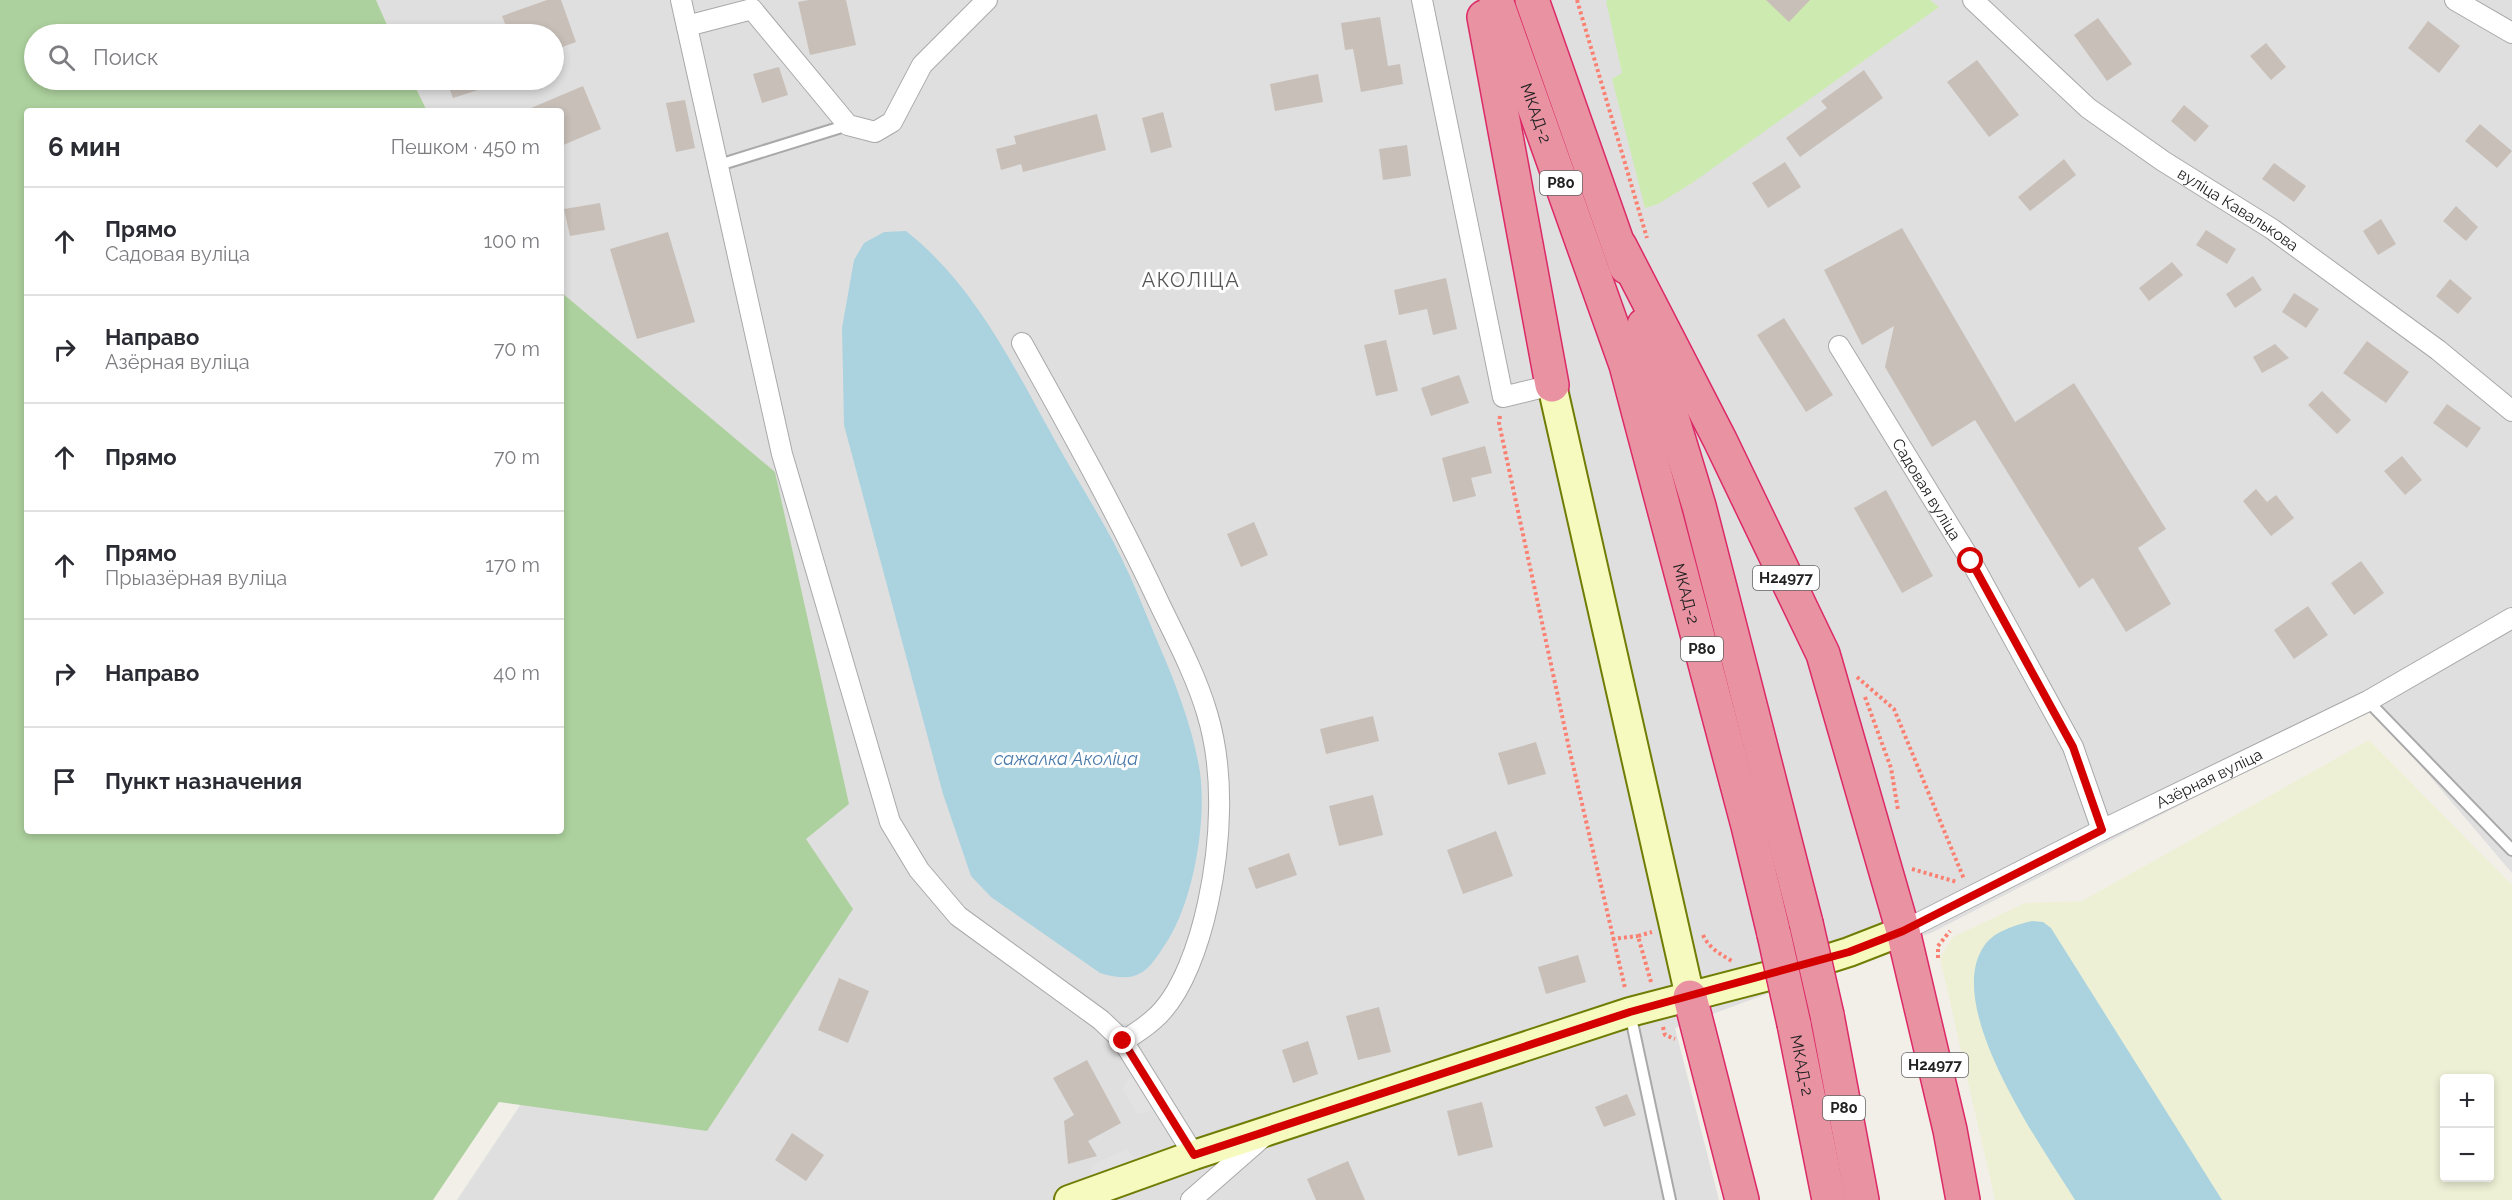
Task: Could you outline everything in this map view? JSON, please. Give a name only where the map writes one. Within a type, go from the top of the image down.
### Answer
[{"type":"highway","points":[[1481,0],[1552,385]]},
{"type":"highway","name":"МКАД-2","points":[[1496,0],[1626,365],[1728,747],[1774,934],[1829,1200]]},
{"type":"highway","name":"Р80","points":[[1532,0],[1620,246],[1702,518],[1806,923],[1827,1015],[1862,1200]]},
{"type":"highway","name":"Н24977","points":[[1620,246],[1720,440],[1823,654],[1903,931],[1950,1130],[1963,1200]]},
{"type":"highway","points":[[1690,997],[1742,1200]]},
{"type":"street","points":[[681,0],[782,454],[890,822],[919,870],[958,916],[1101,1020],[1123,1041],[1194,1155]]},
{"type":"street","points":[[687,26],[752,9],[849,125],[875,132],[892,122],[922,65],[987,0]]},
{"type":"street","points":[[1422,0],[1503,397],[1552,385],[1690,997]]},
{"type":"street","name":"вуліца Кавалькова","points":[[1973,0],[2088,108],[2163,161],[2272,229],[2438,350],[2512,411]]},
{"type":"street","points":[[2455,0],[2512,33]]},
{"type":"street","points":[[1022,343],[1119,521],[1190,668],[1208,714],[1218,768],[1218,825],[1213,879],[1200,939],[1178,988],[1155,1019],[1123,1041]]},
{"type":"street","name":"Садовая вуліца","points":[[1839,346],[1971,561],[2073,747],[2102,830]]},
{"type":"street","name":"Азёрная вуліца","points":[[1903,931],[2102,830],[2368,701],[2512,618]]},
{"type":"street","points":[[1069,1200],[1629,1004],[1690,997],[1839,955],[1903,931]]},
{"type":"street","points":[[1191,1200],[1272,1130]]},
{"type":"lane","points":[[719,165],[849,125]]},
{"type":"lane","points":[[2368,701],[2512,850]]},
{"type":"lane","points":[[1629,1004],[1670,1200]]},
{"type":"path","points":[[1503,397],[1499,423],[1612,939],[1629,1004]]},
{"type":"path","points":[[1853,677],[1858,685]]},
{"type":"path","points":[[1862,693],[1891,768],[1898,812]]},
{"type":"path","points":[[1906,868],[1966,884]]},
{"type":"path","points":[[1938,965],[1938,946],[1952,929]]},
{"type":"path","points":[[1612,939],[1638,936]]},
{"type":"shaded area","points":[[376,0],[2512,0],[2512,873],[2371,707],[1933,932],[1675,1028],[1719,1200],[457,1200],[537,1080],[806,839],[774,472],[564,295],[564,108],[426,108],[417,90],[564,90],[564,24],[387,24]]},
{"type":"shaded area","points":[[1133,1072],[1155,1110],[1137,1114],[1122,1089]]},
{"type":"shaded area","points":[[1127,1149],[1141,1164],[1090,1184],[1092,1165]]},
{"type":"green space","points":[[0,0],[376,0],[387,24],[24,24],[24,90],[417,90],[426,108],[24,108],[24,834],[564,834],[564,295],[775,472],[849,804],[806,839],[853,909],[707,1131],[499,1102],[433,1200],[0,1200]]},
{"type":"green space","points":[[1930,0],[1939,7],[1692,183],[1658,204],[1645,208],[1612,79],[1622,73],[1606,1]]},
{"type":"green space","points":[[2369,740],[2512,885],[2512,1200],[1995,1200],[1940,958],[1953,937],[2025,903],[2082,901]]},
{"type":"water","name":"сажалка Аколіца","points":[[906,231],[953,277],[973,302],[1009,358],[1121,557],[1165,659],[1186,716],[1195,746],[1201,781],[1202,804],[1197,853],[1186,901],[1168,940],[1155,960],[1141,973],[1134,976],[1100,973],[991,897],[971,876],[943,794],[844,425],[842,328],[854,260],[864,243],[884,232]]},
{"type":"water","points":[[2032,921],[2043,922],[2051,928],[2222,1200],[2075,1200],[2041,1147],[2001,1076],[1986,1039],[1976,1004],[1974,972],[1984,946],[1993,936]]},
{"type":"building","points":[[547,0],[561,0],[576,42],[564,46],[564,24],[505,24],[502,16]]},
{"type":"building","points":[[846,0],[856,45],[810,55],[798,2]]},
{"type":"building","points":[[1766,0],[1810,0],[1789,22]]},
{"type":"building","points":[[1380,17],[1388,66],[1400,64],[1403,84],[1361,92],[1353,49],[1345,50],[1341,23]]},
{"type":"building","points":[[2098,18],[2132,64],[2107,81],[2074,35]]},
{"type":"building","points":[[2428,21],[2460,46],[2439,73],[2408,48]]},
{"type":"building","points":[[2266,43],[2286,67],[2271,80],[2250,56]]},
{"type":"building","points":[[1977,60],[2019,115],[1989,137],[1947,82]]},
{"type":"building","points":[[779,67],[788,95],[762,103],[753,74]]},
{"type":"building","points":[[1864,70],[1883,98],[1800,157],[1786,138],[1827,108],[1821,101]]},
{"type":"building","points":[[1318,74],[1323,102],[1275,111],[1270,84]]},
{"type":"building","points":[[583,86],[601,129],[564,145],[564,108],[531,108]]},
{"type":"building","points":[[450,90],[478,90],[453,98]]},
{"type":"building","points":[[685,100],[695,148],[676,152],[666,103]]},
{"type":"building","points":[[2184,105],[2209,126],[2195,142],[2171,121]]},
{"type":"building","points":[[1163,112],[1172,147],[1151,153],[1142,118]]},
{"type":"building","points":[[1097,114],[1106,150],[1023,172],[1021,164],[1001,170],[996,149],[1016,144],[1014,136]]},
{"type":"building","points":[[2480,124],[2512,151],[2497,168],[2465,141]]},
{"type":"building","points":[[1407,145],[1411,176],[1383,180],[1379,149]]},
{"type":"building","points":[[2064,159],[2076,175],[2030,211],[2018,197]]},
{"type":"building","points":[[1785,162],[1801,187],[1768,208],[1752,183]]},
{"type":"building","points":[[2274,163],[2306,186],[2294,202],[2262,179]]},
{"type":"building","points":[[600,203],[605,230],[570,236],[564,209]]},
{"type":"building","points":[[2456,206],[2478,227],[2466,241],[2443,221]]},
{"type":"building","points":[[2381,219],[2396,244],[2378,255],[2363,231]]},
{"type":"building","points":[[1902,228],[2015,422],[2074,383],[2166,529],[2138,548],[2171,604],[2126,632],[2093,578],[2079,588],[1975,420],[1932,447],[1885,367],[1894,326],[1862,345],[1824,270]]},
{"type":"building","points":[[2206,230],[2236,249],[2227,264],[2196,245]]},
{"type":"building","points":[[668,232],[695,322],[637,339],[610,249]]},
{"type":"building","points":[[2172,262],[2183,275],[2149,301],[2139,288]]},
{"type":"building","points":[[2253,276],[2262,290],[2235,308],[2226,294]]},
{"type":"building","points":[[1446,278],[1457,329],[1433,335],[1427,309],[1399,315],[1394,290]]},
{"type":"building","points":[[2450,279],[2472,298],[2458,314],[2436,296]]},
{"type":"building","points":[[2294,293],[2319,309],[2306,328],[2282,312]]},
{"type":"building","points":[[1784,318],[1833,395],[1806,412],[1757,335]]},
{"type":"building","points":[[1386,340],[1398,391],[1376,396],[1364,345]]},
{"type":"building","points":[[2367,341],[2409,372],[2386,403],[2343,373]]},
{"type":"building","points":[[2275,344],[2289,358],[2262,373],[2253,357]]},
{"type":"building","points":[[1459,375],[1469,403],[1431,416],[1421,388]]},
{"type":"building","points":[[2322,391],[2351,420],[2337,434],[2308,405]]},
{"type":"building","points":[[2447,404],[2481,428],[2467,448],[2433,423]]},
{"type":"building","points":[[1485,446],[1492,473],[1471,478],[1476,496],[1453,502],[1442,458]]},
{"type":"building","points":[[2402,456],[2422,480],[2405,495],[2384,471]]},
{"type":"building","points":[[2256,489],[2267,502],[2276,495],[2294,518],[2271,536],[2243,501]]},
{"type":"building","points":[[1886,490],[1933,576],[1902,593],[1854,508]]},
{"type":"building","points":[[1254,522],[1268,555],[1241,567],[1227,534]]},
{"type":"building","points":[[2361,561],[2384,593],[2354,615],[2331,583]]},
{"type":"building","points":[[2308,606],[2328,635],[2294,659],[2274,630]]},
{"type":"building","points":[[1373,716],[1379,741],[1326,754],[1320,729]]},
{"type":"building","points":[[1536,742],[1546,774],[1508,785],[1498,753]]},
{"type":"building","points":[[1373,795],[1383,835],[1339,846],[1329,806]]},
{"type":"building","points":[[1496,831],[1513,876],[1463,894],[1447,850]]},
{"type":"building","points":[[1289,853],[1297,875],[1256,889],[1248,868]]},
{"type":"building","points":[[1578,955],[1586,982],[1546,994],[1538,967]]},
{"type":"building","points":[[839,978],[869,991],[848,1043],[818,1030]]},
{"type":"building","points":[[1379,1007],[1391,1052],[1358,1060],[1346,1016]]},
{"type":"building","points":[[1308,1041],[1318,1074],[1293,1083],[1282,1050]]},
{"type":"building","points":[[1087,1060],[1121,1123],[1088,1141],[1097,1156],[1068,1164],[1064,1121],[1074,1115],[1053,1078]]},
{"type":"building","points":[[1627,1094],[1636,1115],[1604,1127],[1595,1107]]},
{"type":"building","points":[[1482,1102],[1493,1147],[1458,1156],[1447,1111]]},
{"type":"building","points":[[792,1133],[824,1155],[806,1181],[775,1160]]},
{"type":"building","points":[[1348,1161],[1365,1200],[1316,1200],[1307,1179]]},
{"type":"district","name":"АКОЛІЦА","points":[[1191,280]]},
{"type":"route","points":[[1123,1041],[1194,1155],[1630,1012],[1799,968],[1849,952],[1903,931],[2102,830],[2073,747],[1971,561]]}]
